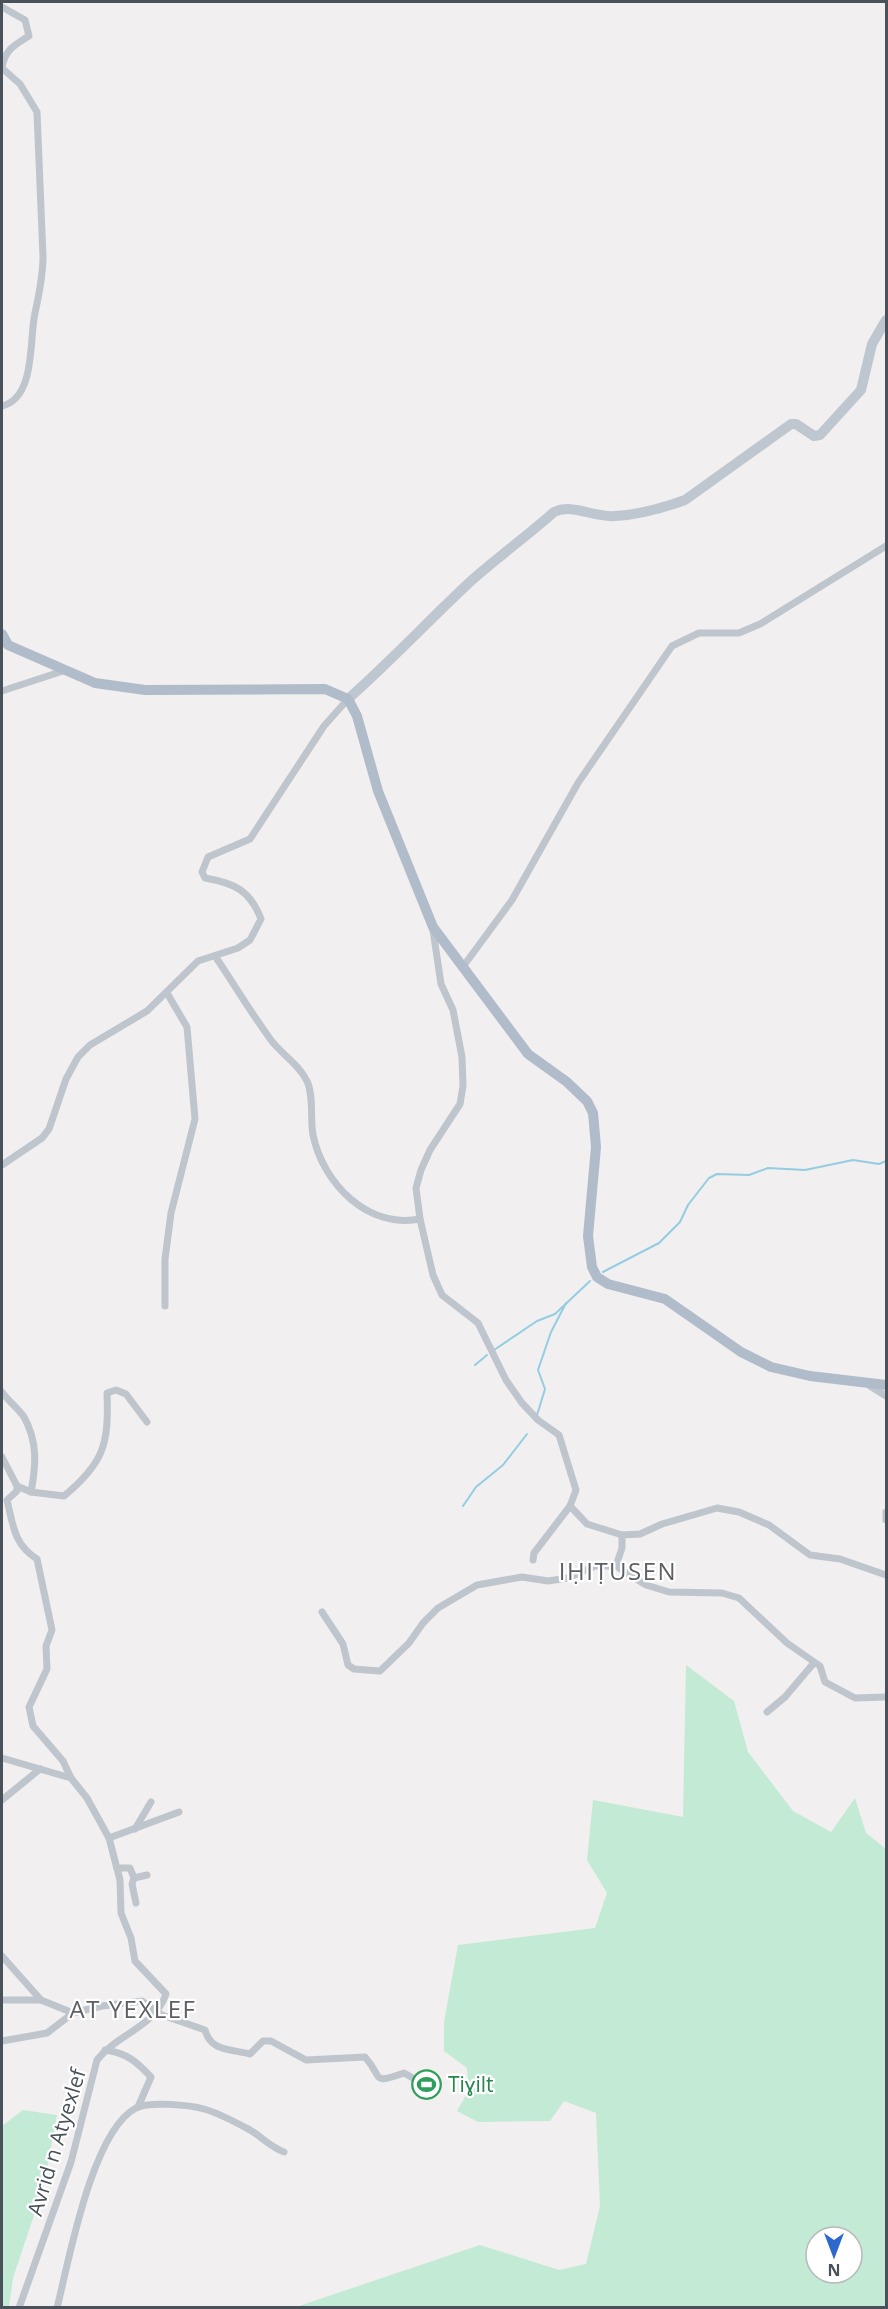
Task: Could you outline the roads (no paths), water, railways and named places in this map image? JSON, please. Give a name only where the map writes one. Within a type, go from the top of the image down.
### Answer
[{"type":"main road","points":[[2,634],[8,645],[95,683],[145,690],[325,688],[348,699],[357,716],[378,792],[433,927],[528,1054],[580,1094],[593,1113],[596,1147],[588,1236],[592,1267],[597,1277],[608,1284],[665,1299],[741,1352],[771,1367],[810,1376],[886,1385]]},
{"type":"street","points":[[2,7],[25,20],[29,36],[10,48],[3,57],[2,68],[20,84],[37,112],[43,257],[43,278],[34,315],[27,378],[14,398],[2,406]]},
{"type":"street","points":[[2,1165],[42,1138],[49,1129],[66,1079],[78,1057],[108,1033],[147,1011],[198,961],[238,948],[250,940],[261,919],[257,908],[242,890],[229,882],[205,878],[202,872],[205,861],[219,850],[250,840],[324,726],[348,699],[385,667],[412,636],[445,609],[471,581],[554,512],[570,508],[600,516],[616,516],[675,504],[685,500],[791,424],[796,424],[810,435],[820,435],[861,390],[872,344],[886,320]]},
{"type":"street","points":[[462,968],[512,900],[578,783],[672,646],[699,633],[739,633],[760,624],[886,546]]},
{"type":"street","points":[[2,691],[66,670]]},
{"type":"street","points":[[433,927],[441,984],[453,1010],[462,1057],[463,1086],[460,1104],[430,1150],[421,1170],[416,1188],[420,1219],[433,1275],[442,1295],[478,1323],[506,1380],[522,1403],[538,1420],[559,1435],[561,1449],[572,1470],[576,1490],[570,1506],[534,1553],[533,1560]]},
{"type":"street","points":[[215,956],[272,1041],[298,1065],[308,1083],[318,1158],[342,1192],[378,1217],[393,1221],[420,1219]]},
{"type":"street","points":[[165,1306],[165,1259],[171,1213],[195,1119],[187,1027],[167,993]]},
{"type":"street","points":[[857,1380],[886,1396]]},
{"type":"street","points":[[17,1486],[31,1492],[64,1496],[89,1476],[106,1444],[107,1393],[116,1390],[126,1394],[147,1422]]},
{"type":"street","points":[[2,1392],[23,1416],[35,1446],[36,1464],[31,1492]]},
{"type":"street","points":[[2,1457],[17,1486],[17,1491],[8,1500],[13,1527],[23,1551],[37,1559],[52,1630],[46,1646],[47,1669],[29,1707],[33,1726],[63,1761],[71,1778],[87,1798],[108,1838],[117,1868],[121,1913],[131,1938],[135,1961],[166,1994],[157,2010]]},
{"type":"street","points":[[570,1506],[587,1524],[622,1535],[640,1534],[662,1524],[717,1508],[739,1512],[769,1525],[810,1555],[840,1559],[886,1575]]},
{"type":"street","points":[[886,1512],[886,1520]]},
{"type":"street","points":[[616,1566],[622,1548],[622,1535]]},
{"type":"street","points":[[322,1612],[343,1644],[348,1665],[354,1669],[380,1671],[410,1643],[423,1623],[438,1608],[477,1585],[504,1578],[522,1577],[548,1581],[568,1578],[595,1566],[616,1566],[646,1585],[669,1592],[722,1593],[739,1598],[813,1664],[820,1666],[825,1682],[855,1698],[886,1697]]},
{"type":"street","points":[[767,1712],[785,1697],[813,1664]]},
{"type":"street","points":[[2,1758],[71,1778]]},
{"type":"street","points":[[2,1800],[40,1769]]},
{"type":"street","points":[[135,1829],[151,1802]]},
{"type":"street","points":[[108,1838],[179,1812]]},
{"type":"street","points":[[117,1868],[130,1868],[134,1878],[132,1884],[136,1903]]},
{"type":"street","points":[[134,1878],[147,1875]]},
{"type":"street","points":[[2,1956],[41,2000]]},
{"type":"street","points":[[2,2000],[41,2000],[73,2013]]},
{"type":"street","points":[[2,2041],[46,2033],[73,2013],[102,2006],[142,2001],[186,2025],[205,2030],[207,2040],[214,2047],[250,2054],[263,2041],[272,2041],[306,2060],[365,2057],[376,2076],[392,2080],[404,2073],[420,2082]]},
{"type":"street","name":"Avrid n Atyexlef","points":[[19,2307],[71,2162],[97,2060],[105,2050],[142,2026],[157,2010]]},
{"type":"street","points":[[57,2307],[81,2211],[98,2162],[113,2130],[138,2107],[151,2077],[134,2059],[120,2052],[105,2050]]},
{"type":"street","points":[[138,2107],[166,2105],[204,2109],[251,2131],[270,2147],[284,2152]]},
{"type":"waterway","points":[[603,1272],[659,1243],[680,1222],[688,1205],[709,1178],[717,1174],[749,1175],[768,1168],[805,1170],[853,1160],[879,1164],[886,1161]]},
{"type":"waterway","points":[[494,1350],[537,1321],[555,1314],[590,1281]]},
{"type":"waterway","points":[[537,1415],[545,1389],[538,1370],[551,1332],[566,1303]]},
{"type":"waterway","points":[[475,1365],[487,1355]]},
{"type":"waterway","points":[[463,1506],[476,1487],[503,1465],[527,1434]]},
{"type":"place","name":"Tiɣilt","points":[[427,2084]]},
{"type":"district","name":"IḤIṬUSEN","points":[[618,1570]]},
{"type":"district","name":"AT YEXLEF","points":[[133,2008]]}]
